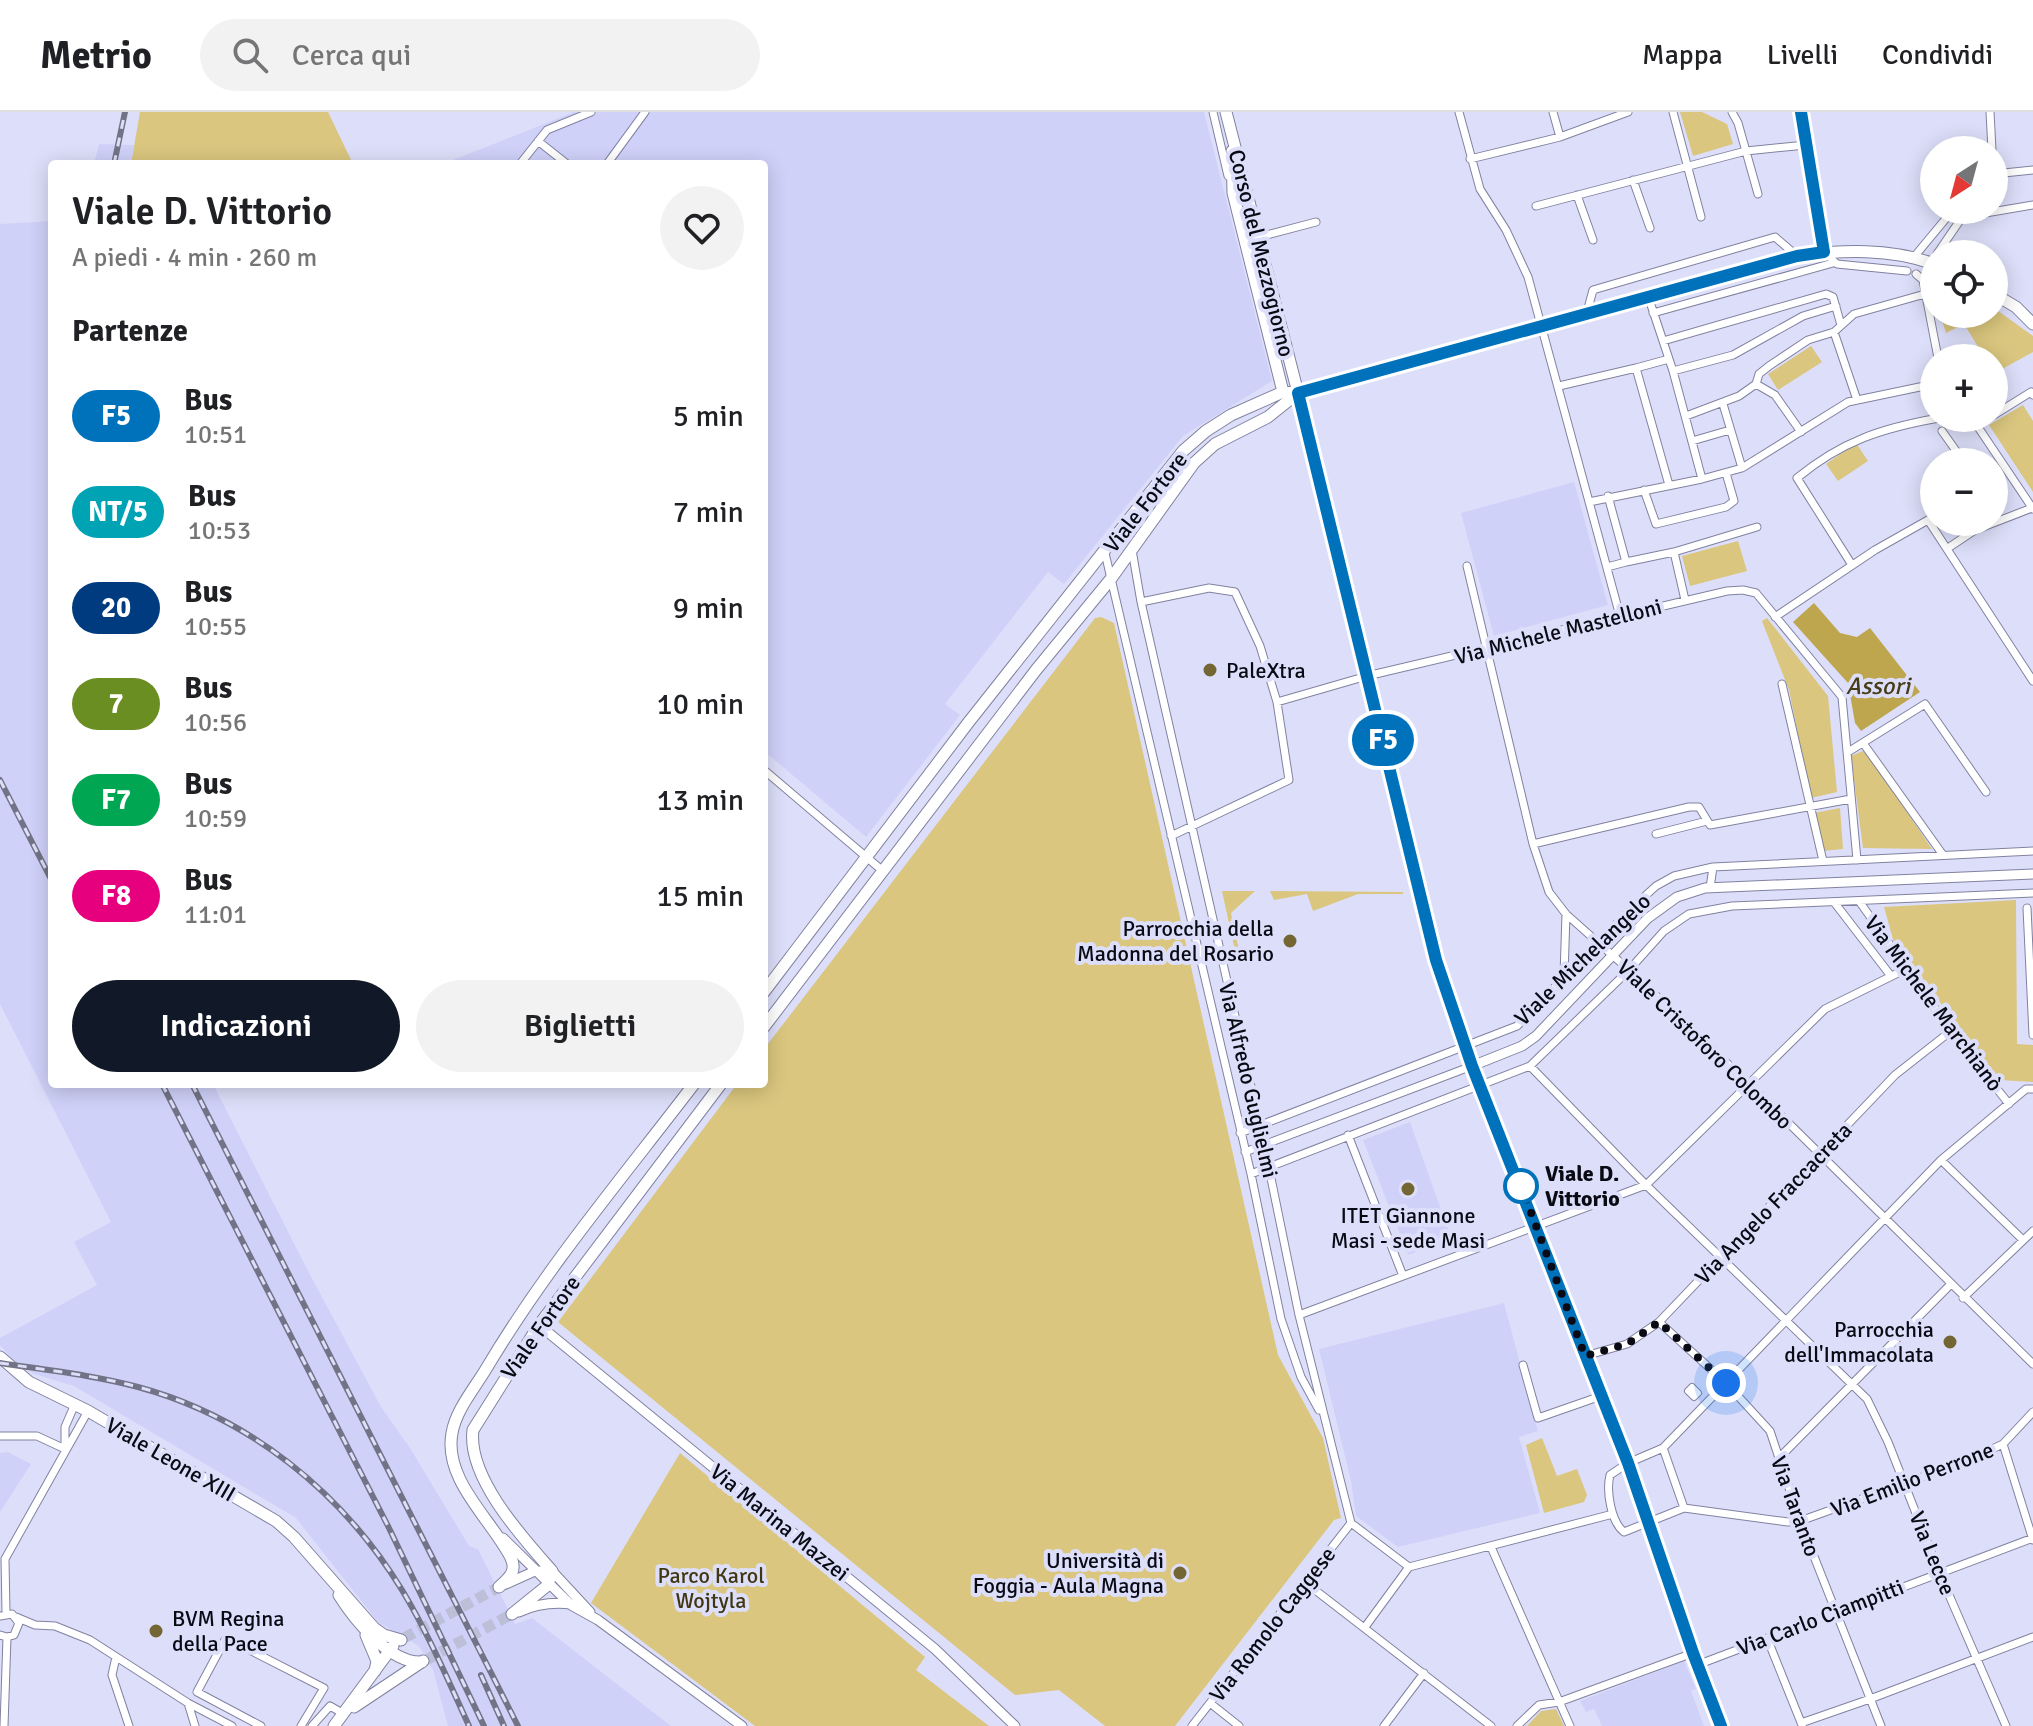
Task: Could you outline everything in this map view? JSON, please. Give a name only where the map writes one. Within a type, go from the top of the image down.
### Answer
[{"type":"main road","name":"Corso del Mezzogiorno","points":[[1224,112],[1298,393]]},
{"type":"main road","points":[[1231,133],[1233,193]]},
{"type":"main road","name":"Corso del Mezzogiorno","points":[[1233,193],[1283,392]]},
{"type":"main road","points":[[1298,393],[1797,256],[1869,251],[1920,258]]},
{"type":"main road","points":[[2008,302],[2033,324]]},
{"type":"main road","name":"Viale Fortore","points":[[768,987],[968,723],[1105,553],[1169,467],[1192,442],[1231,415],[1283,392],[1298,393]]},
{"type":"main road","name":"Viale Fortore","points":[[768,1022],[984,737],[1110,580],[1194,463],[1215,444],[1268,417],[1298,393]]},
{"type":"main road","points":[[968,723],[984,737]]},
{"type":"main road","name":"Viale Fortore","points":[[492,1526],[468,1496],[453,1458],[452,1431],[461,1410],[525,1306],[691,1088]]},
{"type":"main road","name":"Viale Fortore","points":[[552,1571],[504,1511],[485,1480],[471,1445],[473,1430],[539,1325],[718,1088]]},
{"type":"main road","points":[[525,1306],[539,1325]]},
{"type":"main road","name":"Viale Leone XIII","points":[[0,1357],[29,1382],[88,1411],[276,1521],[379,1632],[402,1639],[390,1651]]},
{"type":"main road","points":[[492,1526],[512,1559],[510,1576],[499,1587]]},
{"type":"main road","points":[[512,1614],[548,1585],[552,1571]]},
{"type":"main road","name":"Viale Leone XIII","points":[[329,1578],[375,1652],[377,1665],[374,1674]]},
{"type":"main road","name":"Viale Leone XIII","points":[[344,1714],[424,1661],[412,1662],[390,1651],[355,1617]]},
{"type":"main road","points":[[334,1726],[390,1651]]},
{"type":"street","points":[[523,160],[547,130],[591,112]]},
{"type":"street","points":[[610,160],[645,112]]},
{"type":"street","name":"Corso del Mezzogiorno","points":[[1213,112],[1233,193]]},
{"type":"street","points":[[1459,112],[1480,189],[1506,230],[1528,277],[1620,616]]},
{"type":"street","points":[[1553,112],[1560,137]]},
{"type":"street","points":[[1470,159],[1560,137],[1612,114],[1628,112]]},
{"type":"street","points":[[1673,112],[1701,217]]},
{"type":"street","points":[[1732,112],[1758,194]]},
{"type":"street","points":[[1801,112],[1824,252],[1833,263]]},
{"type":"street","points":[[1990,112],[1991,136]]},
{"type":"street","points":[[538,141],[562,160]]},
{"type":"street","points":[[1536,206],[1746,151],[1806,145]]},
{"type":"street","points":[[2008,173],[2033,170]]},
{"type":"street","points":[[1633,180],[1650,228]]},
{"type":"street","points":[[1577,195],[1593,240]]},
{"type":"street","points":[[2008,208],[2033,205]]},
{"type":"street","points":[[1259,237],[1316,222]]},
{"type":"street","points":[[1914,257],[1943,224]]},
{"type":"street","points":[[1587,312],[1593,290],[1775,237],[1797,256]]},
{"type":"street","points":[[1653,313],[1833,263],[1907,271]]},
{"type":"street","points":[[1916,274],[1920,277]]},
{"type":"street","points":[[1663,341],[1826,294],[1833,297],[1841,325]]},
{"type":"street","points":[[1686,416],[1723,404],[1756,384],[1759,374],[1769,366],[1808,340],[1834,332],[1854,314],[1920,295]]},
{"type":"street","points":[[1648,296],[1673,371],[1702,479]]},
{"type":"street","points":[[1673,371],[1733,355],[1803,316],[1836,306]]},
{"type":"street","points":[[1834,332],[1857,400]]},
{"type":"street","points":[[1559,386],[1669,359]]},
{"type":"street","points":[[1636,368],[1669,485]]},
{"type":"street","points":[[1756,384],[1775,395],[1801,432]]},
{"type":"street","points":[[1589,502],[1742,468],[1857,400],[1920,387]]},
{"type":"street","points":[[2008,407],[2031,392],[2033,395]]},
{"type":"street","points":[[1298,393],[1436,960],[1472,1066],[1628,1463],[1721,1726]]},
{"type":"street","points":[[1723,404],[1742,468]]},
{"type":"street","points":[[1852,565],[1797,478],[1846,444],[1920,422]]},
{"type":"street","points":[[1692,441],[1730,430]]},
{"type":"street","points":[[1981,432],[2033,508],[2008,519]]},
{"type":"street","points":[[1644,490],[1656,524],[1726,507],[1734,501],[1726,473]]},
{"type":"street","points":[[1608,496],[1626,562]]},
{"type":"street","points":[[1775,617],[1852,565],[1920,525]]},
{"type":"street","points":[[1607,567],[1674,552],[1757,527]]},
{"type":"street","points":[[1941,536],[2029,668],[2033,681]]},
{"type":"street","points":[[1948,548],[1966,536]]},
{"type":"street","name":"Via Alfredo Guglielmi","points":[[1132,550],[1299,1315],[1351,1523]]},
{"type":"street","points":[[1674,552],[1685,600]]},
{"type":"street","name":"Via Alfredo Guglielmi","points":[[1105,553],[1251,1174],[1281,1319],[1301,1377],[1325,1422]]},
{"type":"street","name":"Viale Cristoforo Colombo","points":[[1467,566],[1533,844],[1549,892],[1566,914],[1749,1084],[2033,1364]]},
{"type":"street","points":[[1141,602],[1209,588],[1235,592],[1260,646],[1277,702],[1289,780],[1171,836]]},
{"type":"street","name":"Via Michele Mastelloni","points":[[1277,702],[1367,676],[1685,600],[1727,591],[1756,593],[1842,697],[1857,860]]},
{"type":"street","points":[[1782,684],[1823,861]]},
{"type":"street","points":[[1848,752],[1925,704],[1986,792]]},
{"type":"street","points":[[1863,743],[1943,855]]},
{"type":"street","points":[[768,773],[884,872]]},
{"type":"street","points":[[1533,844],[1689,807],[1699,807],[1710,825],[1851,799]]},
{"type":"street","points":[[1656,834],[1707,821]]},
{"type":"street","name":"Viale Michelangelo","points":[[1240,1133],[1517,1026],[1656,886],[1674,876],[1713,867],[2033,851]]},
{"type":"street","points":[[1710,888],[1713,867]]},
{"type":"street","name":"Viale Michelangelo","points":[[1245,1152],[1522,1046],[1536,1036],[1648,918],[1677,897],[1710,888],[2033,874]]},
{"type":"street","name":"Viale Michelangelo","points":[[1251,1174],[1530,1066],[1629,970],[1664,931],[1689,914],[1732,906],[2033,893]]},
{"type":"street","name":"Via Michele Marchianò","points":[[1859,901],[1951,1031],[2009,1104]]},
{"type":"street","points":[[1834,902],[1891,976]]},
{"type":"street","points":[[2027,908],[2033,1035]]},
{"type":"street","points":[[1564,976],[1566,914]]},
{"type":"street","points":[[1299,1315],[1646,1185],[1825,1009],[1906,969]]},
{"type":"street","name":"Via Angelo Fraccacreta","points":[[1585,1356],[1627,1344],[1659,1322],[1895,1075],[1951,1031]]},
{"type":"street","points":[[1530,1066],[1646,1185],[1852,1385]]},
{"type":"street","points":[[1663,1448],[1684,1508],[1624,1532],[1617,1526],[1613,1514],[1608,1489],[1610,1475],[1628,1463],[1663,1448],[1941,1160],[2026,1089],[2033,1089]]},
{"type":"street","points":[[1348,1135],[1403,1276]]},
{"type":"street","points":[[1941,1160],[2023,1240]]},
{"type":"street","points":[[1963,1298],[2033,1231]]},
{"type":"street","points":[[1264,1239],[1283,1236]]},
{"type":"street","points":[[1778,1459],[1950,1285]]},
{"type":"street","name":"Via Taranto","points":[[1659,1322],[1726,1383],[1770,1431],[1800,1521],[1881,1726]]},
{"type":"street","name":"Via Marina Mazzei","points":[[539,1325],[935,1649],[1015,1726]]},
{"type":"street","points":[[1523,1365],[1538,1418],[1601,1396]]},
{"type":"street","name":"Via Lecce","points":[[1852,1385],[1867,1399],[2006,1726]]},
{"type":"street","points":[[65,1449],[65,1427],[75,1404]]},
{"type":"street","points":[[88,1411],[5,1559],[3,1614],[35,1625],[55,1626],[90,1640],[188,1703],[232,1726]]},
{"type":"street","name":"Via Emilio Perrone","points":[[1684,1508],[1800,1521],[1964,1462],[2003,1444],[2033,1412]]},
{"type":"street","points":[[0,1436],[37,1436],[65,1449]]},
{"type":"street","points":[[2003,1444],[2033,1539]]},
{"type":"street","points":[[1365,1627],[1409,1567],[1613,1514]]},
{"type":"street","points":[[1351,1523],[1409,1567]]},
{"type":"street","name":"Via Romolo Caggese","points":[[1192,1726],[1351,1523]]},
{"type":"street","name":"Viale Fortore","points":[[492,1526],[548,1585],[571,1605],[598,1620]]},
{"type":"street","name":"Via Carlo Ciampitti","points":[[1697,1665],[2033,1539]]},
{"type":"street","points":[[1491,1547],[1570,1726]]},
{"type":"street","points":[[499,1587],[535,1571],[552,1571],[598,1620],[742,1726]]},
{"type":"street","points":[[1306,1583],[1491,1726]]},
{"type":"street","points":[[512,1614],[531,1606],[556,1602],[571,1605]]},
{"type":"street","points":[[16,1617],[19,1623],[16,1633]]},
{"type":"street","points":[[4,1726],[3,1636],[35,1625]]},
{"type":"street","points":[[1767,1638],[1801,1724],[2033,1637]]},
{"type":"street","points":[[261,1726],[197,1692],[226,1638],[324,1688],[301,1726]]},
{"type":"street","points":[[1517,1726],[1539,1705],[1559,1702],[1693,1653]]},
{"type":"street","points":[[116,1657],[112,1675],[129,1726]]},
{"type":"street","points":[[1384,1726],[1424,1673]]},
{"type":"street","points":[[188,1703],[195,1726]]},
{"type":"street","points":[[1210,1703],[1239,1726]]},
{"type":"street","points":[[312,1726],[330,1706],[344,1714]]},
{"type":"shaded area","points":[[574,112],[1204,112],[1272,381],[1183,436],[1064,584],[1048,572],[945,704],[960,715],[866,837],[768,754],[768,160],[453,160]]},
{"type":"shaded area","points":[[99,144],[134,145],[132,160],[95,160]]},
{"type":"shaded area","points":[[48,221],[48,1088],[215,1088],[381,1407],[410,1448],[469,1546],[478,1549],[515,1624],[532,1618],[671,1726],[448,1726],[433,1670],[419,1646],[378,1622],[296,1518],[74,1386],[34,1374],[13,1360],[0,1345],[0,1338],[97,1285],[74,1242],[111,1222],[0,1004],[0,224]]},
{"type":"shaded area","points":[[1574,482],[1608,605],[1494,636],[1461,513]]},
{"type":"shaded area","name":"ITET Giannone Masi - sede Masi","points":[[1410,1122],[1451,1238],[1408,1255],[1363,1140]]},
{"type":"shaded area","points":[[1504,1303],[1538,1431],[1519,1437],[1540,1513],[1398,1547],[1356,1516],[1351,1481],[1319,1349]]},
{"type":"shaded area","points":[[8,1452],[31,1464],[0,1512],[0,1453]]},
{"type":"shaded area","points":[[1684,1661],[1696,1689],[1691,1691],[1704,1726],[1602,1726],[1594,1709],[1586,1712],[1580,1701]]},
{"type":"green space","points":[[140,112],[328,112],[351,160],[132,160]]},
{"type":"green space","points":[[1680,112],[1702,112],[1727,124],[1733,144],[1693,156]]},
{"type":"green space","points":[[2008,318],[2033,336],[2033,352],[2008,366],[2008,344],[1976,344],[1966,328],[2008,328]]},
{"type":"green space","points":[[1811,346],[1822,362],[1778,390],[1768,374]]},
{"type":"green space","points":[[2023,405],[2033,421],[2033,492],[2008,454],[2008,448],[2004,448],[1994,432],[2008,432],[2008,414]]},
{"type":"green space","points":[[1856,443],[1868,461],[1838,481],[1826,464]]},
{"type":"green space","points":[[1738,541],[1747,571],[1690,586],[1682,556]]},
{"type":"green space","points":[[1101,617],[1114,623],[1278,1355],[1323,1438],[1341,1518],[1334,1520],[1175,1726],[1105,1726],[1059,1690],[1015,1695],[558,1322],[734,1088],[768,1088],[768,1044],[1095,618]]},
{"type":"green space","points":[[1767,618],[1828,696],[1837,792],[1811,798],[1789,690],[1762,621]]},
{"type":"green space","points":[[1865,750],[1932,849],[1863,848],[1851,756]]},
{"type":"green space","points":[[1840,808],[1843,849],[1823,851],[1814,813]]},
{"type":"green space","points":[[1222,891],[1255,891],[1231,913],[1239,950],[1235,951]]},
{"type":"green space","points":[[1270,891],[1403,894],[1358,894],[1313,911],[1307,894],[1274,900]]},
{"type":"green space","points":[[2016,900],[2017,1044],[2033,1045],[2033,1082],[2000,1080],[1894,943],[1884,907]]},
{"type":"green space","points":[[1542,1438],[1557,1476],[1577,1469],[1587,1495],[1584,1502],[1544,1513],[1526,1445]]},
{"type":"green space","name":"Parco Karol Wojtyla","points":[[680,1453],[925,1657],[916,1670],[989,1726],[755,1726],[591,1603]]},
{"type":"green space","points":[[1556,1709],[1564,1726],[1527,1726],[1541,1711]]},
{"type":"water","name":"Assori","points":[[1814,603],[1840,633],[1857,637],[1870,628],[1920,692],[1861,731],[1855,723],[1848,683],[1793,622]]},
{"type":"tunnel","points":[[404,1638],[499,1587]]},
{"type":"tunnel","points":[[426,1660],[512,1614]]},
{"type":"railway","points":[[115,160],[125,112]]},
{"type":"railway","points":[[0,780],[48,873]]},
{"type":"railway","points":[[164,1088],[388,1526],[484,1726]]},
{"type":"railway","points":[[194,1088],[518,1726]]},
{"type":"railway","points":[[0,1363],[104,1379],[179,1400],[218,1418],[289,1463],[351,1521],[378,1554],[420,1623],[469,1726]]},
{"type":"railway","points":[[481,1675],[504,1726]]},
{"type":"bus line","name":"F5","points":[[1721,1726],[1628,1463],[1472,1066],[1436,960],[1298,393],[1541,324],[1797,256],[1824,252],[1801,112]]},
{"type":"place","name":"PaleXtra","points":[[1210,670]]},
{"type":"place","name":"Parrocchia della Madonna del Rosario","points":[[1290,941]]},
{"type":"place","name":"Viale D. Vittorio","points":[[1521,1186]]},
{"type":"place","name":"ITET Giannone Masi - sede Masi","points":[[1408,1189]]},
{"type":"place","name":"Parrocchia dell'Immacolata","points":[[1950,1342]]},
{"type":"place","name":"Università di Foggia - Aula Magna","points":[[1180,1573]]},
{"type":"place","name":"BVM Regina della Pace","points":[[156,1631]]},
{"type":"route","points":[[1521,1186],[1585,1356],[1627,1344],[1659,1322],[1726,1383]]}]
